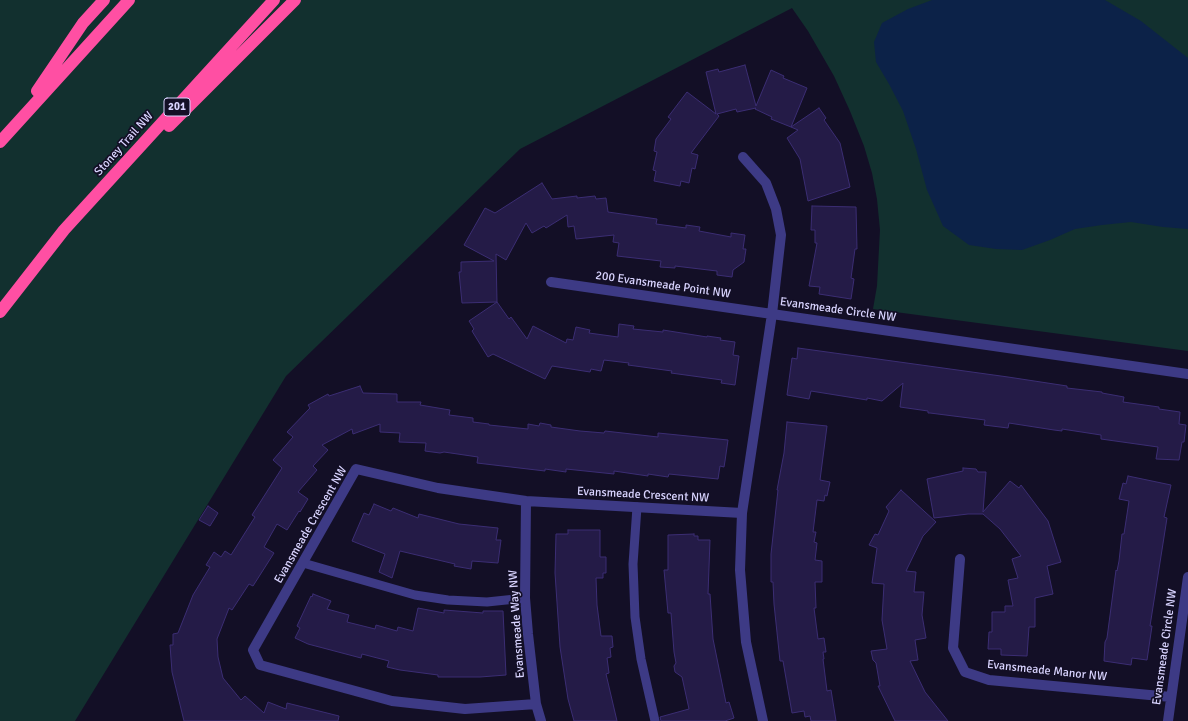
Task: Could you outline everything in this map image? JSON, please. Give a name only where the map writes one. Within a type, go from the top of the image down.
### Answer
[{"type":"highway","points":[[15,124],[83,23],[104,0]]},
{"type":"highway","points":[[0,142],[128,0]]},
{"type":"highway","name":"Stoney Trail NW","points":[[0,312],[64,230],[274,0]]},
{"type":"highway","points":[[79,214],[134,162],[295,0]]},
{"type":"street","points":[[743,157],[766,183],[776,209],[780,229],[781,235],[772,314]]},
{"type":"street","name":"200 Evansmeade Point NW","points":[[550,282],[772,314]]},
{"type":"street","name":"Evansmeade Circle NW","points":[[763,721],[746,642],[740,570],[742,513],[772,314],[1188,374]]},
{"type":"street","name":"Evansmeade Crescent NW","points":[[536,704],[465,709],[392,701],[260,665],[253,650],[356,470],[438,488],[526,502],[742,513]]},
{"type":"street","name":"Evansmeade Way NW","points":[[526,502],[525,598],[536,704],[540,721]]},
{"type":"street","name":"Evansmeade Manor NW","points":[[960,559],[953,648],[965,672],[989,680],[1172,696]]},
{"type":"street","name":"Evansmeade Circle NW","points":[[1168,721],[1188,578]]},
{"type":"lane","points":[[637,507],[633,564],[635,617],[641,659],[655,721]]},
{"type":"lane","points":[[303,563],[415,595],[448,600],[487,602],[525,598]]},
{"type":"green space","points":[[0,0],[1188,0],[1188,351],[873,309],[877,286],[880,230],[877,199],[872,173],[864,146],[834,76],[808,31],[792,8],[520,149],[286,376],[75,721],[0,721]]},
{"type":"water","points":[[932,0],[1105,0],[1141,21],[1188,58],[1188,229],[1131,222],[1102,225],[1075,229],[1022,250],[996,249],[969,245],[943,226],[927,190],[916,149],[903,111],[876,62],[874,42],[882,23],[908,9]]},
{"type":"building","points":[[745,65],[756,106],[771,70],[784,76],[783,78],[807,88],[791,127],[771,119],[772,117],[755,109],[756,108],[737,112],[736,109],[717,114],[719,116],[691,153],[698,155],[695,169],[692,168],[689,183],[681,181],[680,186],[654,181],[656,171],[653,170],[657,152],[654,151],[656,139],[671,119],[668,117],[687,92],[716,114],[706,72],[718,69],[719,72]]},
{"type":"building","points":[[819,108],[826,118],[824,120],[840,143],[850,187],[808,201],[800,159],[787,138],[798,130],[791,127]]},
{"type":"building","points":[[542,183],[552,199],[577,196],[577,198],[595,196],[596,199],[606,198],[608,212],[657,219],[656,224],[686,228],[686,225],[700,227],[699,231],[731,237],[731,233],[745,235],[743,249],[746,249],[744,262],[733,270],[732,277],[717,275],[717,271],[675,266],[675,268],[660,267],[661,261],[617,256],[619,243],[613,242],[614,235],[576,239],[574,226],[568,227],[567,215],[546,228],[544,226],[532,233],[526,223],[506,260],[496,254],[497,302],[462,303],[459,272],[461,272],[461,262],[494,261],[464,245],[485,208],[495,213]]},
{"type":"building","points":[[812,206],[856,207],[857,249],[855,249],[851,278],[854,279],[851,299],[819,294],[820,287],[809,286],[817,243],[815,243],[815,230],[811,230]]},
{"type":"building","points":[[497,302],[509,319],[511,317],[527,339],[533,326],[566,343],[567,339],[573,340],[576,327],[590,330],[589,333],[618,337],[619,324],[634,326],[633,329],[663,332],[663,330],[721,338],[720,340],[735,342],[733,355],[739,356],[735,385],[721,383],[722,380],[671,373],[672,371],[604,360],[601,371],[591,369],[590,372],[552,366],[545,379],[493,354],[488,357],[472,331],[474,329],[469,321]]},
{"type":"building","points":[[798,348],[1008,377],[1124,397],[1123,402],[1159,407],[1159,409],[1180,412],[1179,424],[1186,425],[1184,442],[1182,442],[1179,460],[1156,459],[1158,447],[1101,439],[1101,435],[1009,423],[1008,428],[984,425],[985,420],[928,413],[928,411],[900,407],[903,383],[882,401],[811,391],[809,399],[787,395],[792,358],[797,359]]},
{"type":"building","points":[[360,386],[363,393],[397,394],[397,402],[421,402],[420,405],[450,410],[449,415],[473,418],[473,422],[489,425],[528,429],[528,424],[539,426],[540,423],[551,425],[551,427],[580,431],[604,433],[605,431],[658,437],[658,433],[728,440],[724,467],[720,466],[718,479],[669,474],[668,477],[648,474],[648,476],[614,471],[614,474],[566,469],[566,472],[545,469],[545,471],[477,463],[478,457],[425,451],[426,443],[399,442],[400,433],[380,432],[380,424],[353,434],[352,429],[322,445],[328,450],[313,466],[317,470],[298,492],[308,499],[287,530],[277,524],[264,547],[274,553],[253,586],[249,584],[232,610],[229,608],[217,639],[218,657],[223,678],[241,700],[245,696],[264,713],[268,702],[286,709],[287,703],[339,716],[338,721],[184,721],[172,672],[170,645],[173,645],[173,634],[178,633],[193,595],[210,567],[206,565],[214,552],[221,557],[225,551],[231,555],[255,517],[252,515],[282,468],[273,460],[293,437],[287,432],[310,408],[308,405],[328,394],[329,396]]},
{"type":"building","points":[[787,422],[827,426],[820,480],[830,482],[827,496],[825,495],[824,501],[817,500],[813,532],[816,532],[814,542],[817,543],[815,560],[822,561],[822,582],[815,582],[816,608],[814,608],[818,639],[824,638],[826,652],[823,652],[823,659],[827,691],[831,690],[836,721],[811,721],[810,716],[805,717],[804,711],[792,713],[783,661],[780,661],[773,582],[771,582],[771,554],[777,490],[784,453]]},
{"type":"building","points":[[963,468],[976,469],[978,472],[986,472],[983,512],[1010,481],[1019,488],[1021,485],[1048,521],[1061,562],[1047,566],[1053,594],[1035,598],[1035,627],[1029,627],[1027,656],[1001,655],[1001,649],[988,649],[989,632],[992,632],[992,612],[1005,612],[1005,606],[1013,606],[1008,580],[1018,578],[1012,559],[1021,556],[1000,529],[983,514],[968,514],[934,518],[927,479],[963,471]]},
{"type":"building","points":[[1128,476],[1171,485],[1164,517],[1167,518],[1150,626],[1152,626],[1147,660],[1132,658],[1131,665],[1104,661],[1105,642],[1107,638],[1116,570],[1117,571],[1122,534],[1124,534],[1129,501],[1119,499],[1123,483],[1126,484]]},
{"type":"building","points":[[901,490],[936,522],[923,536],[906,571],[916,572],[914,592],[924,592],[922,615],[926,638],[915,640],[918,660],[910,661],[925,692],[948,721],[895,721],[878,686],[880,686],[876,663],[873,660],[871,651],[887,649],[882,620],[884,584],[872,583],[877,548],[869,545],[875,534],[878,535],[889,511],[886,507]]},
{"type":"building","points":[[374,504],[391,511],[393,508],[418,518],[419,514],[459,524],[498,528],[496,540],[501,540],[498,563],[472,561],[471,569],[454,566],[455,564],[400,551],[392,578],[379,572],[385,554],[352,541],[364,513],[369,515]]},
{"type":"building","points":[[208,506],[218,513],[210,526],[199,520]]},
{"type":"building","points":[[568,530],[600,530],[600,557],[606,557],[606,573],[603,573],[603,578],[596,578],[597,605],[601,636],[612,636],[613,647],[610,648],[611,657],[607,658],[609,673],[606,674],[617,721],[574,721],[568,699],[560,647],[555,573],[556,534],[568,534]]},
{"type":"building","points":[[694,534],[694,536],[698,536],[698,540],[710,540],[708,594],[710,594],[713,639],[726,703],[729,702],[734,718],[725,721],[661,721],[660,717],[689,709],[682,677],[675,672],[674,666],[676,663],[671,613],[668,613],[664,570],[668,570],[668,535]]},
{"type":"building","points":[[313,594],[331,601],[327,609],[349,615],[347,622],[375,629],[376,625],[397,631],[398,627],[413,631],[418,608],[444,613],[444,610],[483,613],[483,611],[503,611],[506,675],[480,677],[438,677],[438,675],[387,667],[389,661],[362,654],[361,658],[308,644],[295,638],[300,628],[297,626]]}]
